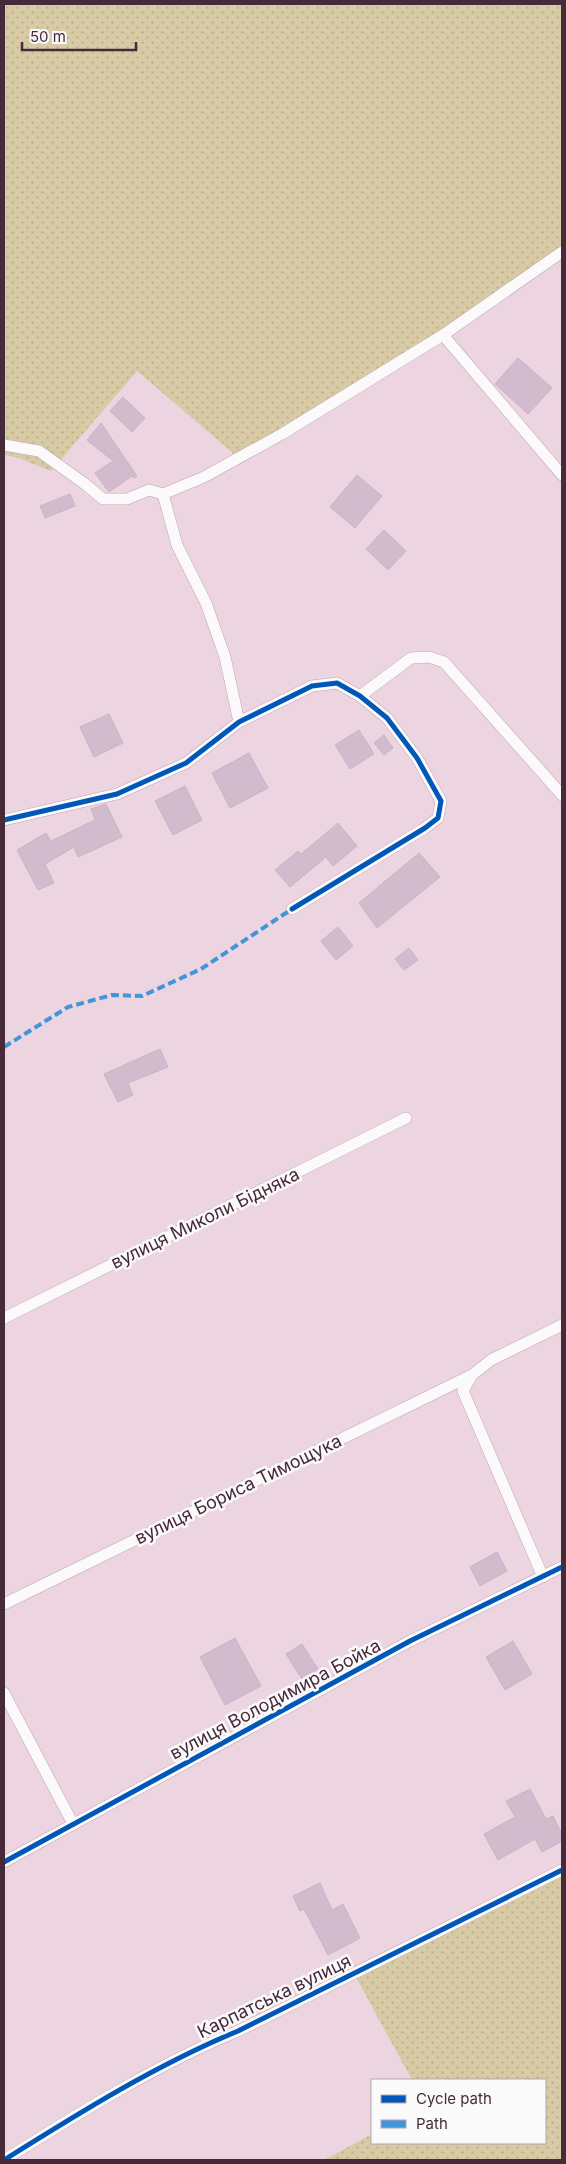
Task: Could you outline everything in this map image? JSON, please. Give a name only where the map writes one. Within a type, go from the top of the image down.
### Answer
[{"type":"street","points":[[4,444],[39,452],[103,499],[128,499],[149,490],[163,494],[204,477],[282,434],[443,335],[562,252]]},
{"type":"street","points":[[443,335],[562,475]]},
{"type":"street","points":[[163,494],[177,545],[206,603],[225,657],[239,722]]},
{"type":"street","points":[[360,696],[411,658],[428,657],[444,662],[562,795]]},
{"type":"street","points":[[4,820],[117,794],[186,764],[239,722],[312,686],[337,683],[360,696],[388,718],[417,758],[441,801],[438,818],[425,828],[292,909]]},
{"type":"street","name":"вулиця Миколи Бідняка","points":[[4,1318],[406,1118]]},
{"type":"street","name":"вулиця Бориса Тимощука","points":[[4,1604],[472,1375],[491,1360],[562,1325]]},
{"type":"street","points":[[472,1375],[464,1391],[543,1577]]},
{"type":"street","name":"вулиця Володимира Бойка","points":[[4,1862],[410,1642],[562,1568]]},
{"type":"street","points":[[4,1693],[74,1824]]},
{"type":"street","name":"Карпатська вулиця","points":[[4,2160],[144,2077],[202,2046],[238,2031],[562,1870]]},
{"type":"shaded area","points":[[4,4],[562,4],[562,259],[240,459],[137,371],[51,471],[19,458],[4,455]]},
{"type":"shaded area","points":[[562,1865],[562,2160],[327,2160],[371,2135],[371,2144],[546,2144],[546,2079],[411,2079],[351,1968]]},
{"type":"building","points":[[518,358],[552,388],[528,414],[495,384]]},
{"type":"building","points":[[123,397],[145,418],[132,432],[110,411]]},
{"type":"building","points":[[101,423],[137,476],[134,478],[132,476],[109,492],[95,473],[113,461],[87,440]]},
{"type":"building","points":[[357,475],[382,496],[355,528],[330,507]]},
{"type":"building","points":[[70,494],[75,506],[45,518],[40,506]]},
{"type":"building","points":[[384,530],[406,551],[388,570],[366,549]]},
{"type":"building","points":[[109,714],[123,743],[94,757],[80,727]]},
{"type":"building","points":[[359,730],[374,754],[350,769],[335,745]]},
{"type":"building","points":[[384,735],[393,748],[384,755],[374,743]]},
{"type":"building","points":[[249,753],[268,788],[230,808],[212,773]]},
{"type":"building","points":[[185,786],[202,820],[173,835],[155,801]]},
{"type":"building","points":[[106,804],[122,837],[78,857],[74,847],[45,864],[54,883],[38,890],[17,850],[46,833],[51,841],[95,820],[91,809]]},
{"type":"building","points":[[338,823],[357,846],[333,866],[326,857],[290,887],[275,870],[298,851],[301,854]]},
{"type":"building","points":[[419,853],[440,877],[377,928],[359,903]]},
{"type":"building","points":[[338,927],[353,946],[336,960],[321,941]]},
{"type":"building","points":[[409,948],[418,960],[404,970],[395,959]]},
{"type":"building","points":[[160,1049],[168,1067],[128,1083],[133,1095],[118,1102],[104,1074]]},
{"type":"building","points":[[497,1552],[507,1571],[480,1586],[470,1567]]},
{"type":"building","points":[[235,1638],[261,1686],[225,1705],[200,1657]]},
{"type":"building","points":[[513,1641],[532,1674],[505,1690],[486,1657]]},
{"type":"building","points":[[302,1644],[318,1669],[302,1679],[286,1654]]},
{"type":"building","points":[[530,1789],[546,1819],[553,1816],[562,1834],[562,1841],[542,1852],[535,1839],[498,1860],[484,1834],[515,1817],[506,1801]]},
{"type":"building","points":[[320,1883],[332,1910],[343,1904],[360,1938],[328,1955],[304,1909],[300,1911],[293,1896]]},
{"type":"marked path","points":[[4,1047],[68,1007],[112,995],[142,996],[201,969],[292,909]]},
{"type":"cycle path","points":[[4,820],[117,794],[186,763],[239,722],[312,686],[337,683],[360,696],[387,718],[417,758],[441,801],[438,818],[425,828],[292,909]]},
{"type":"cycle path","points":[[4,1862],[410,1641],[562,1567]]},
{"type":"cycle path","points":[[4,2160],[89,2107],[148,2074],[562,1870]]}]
